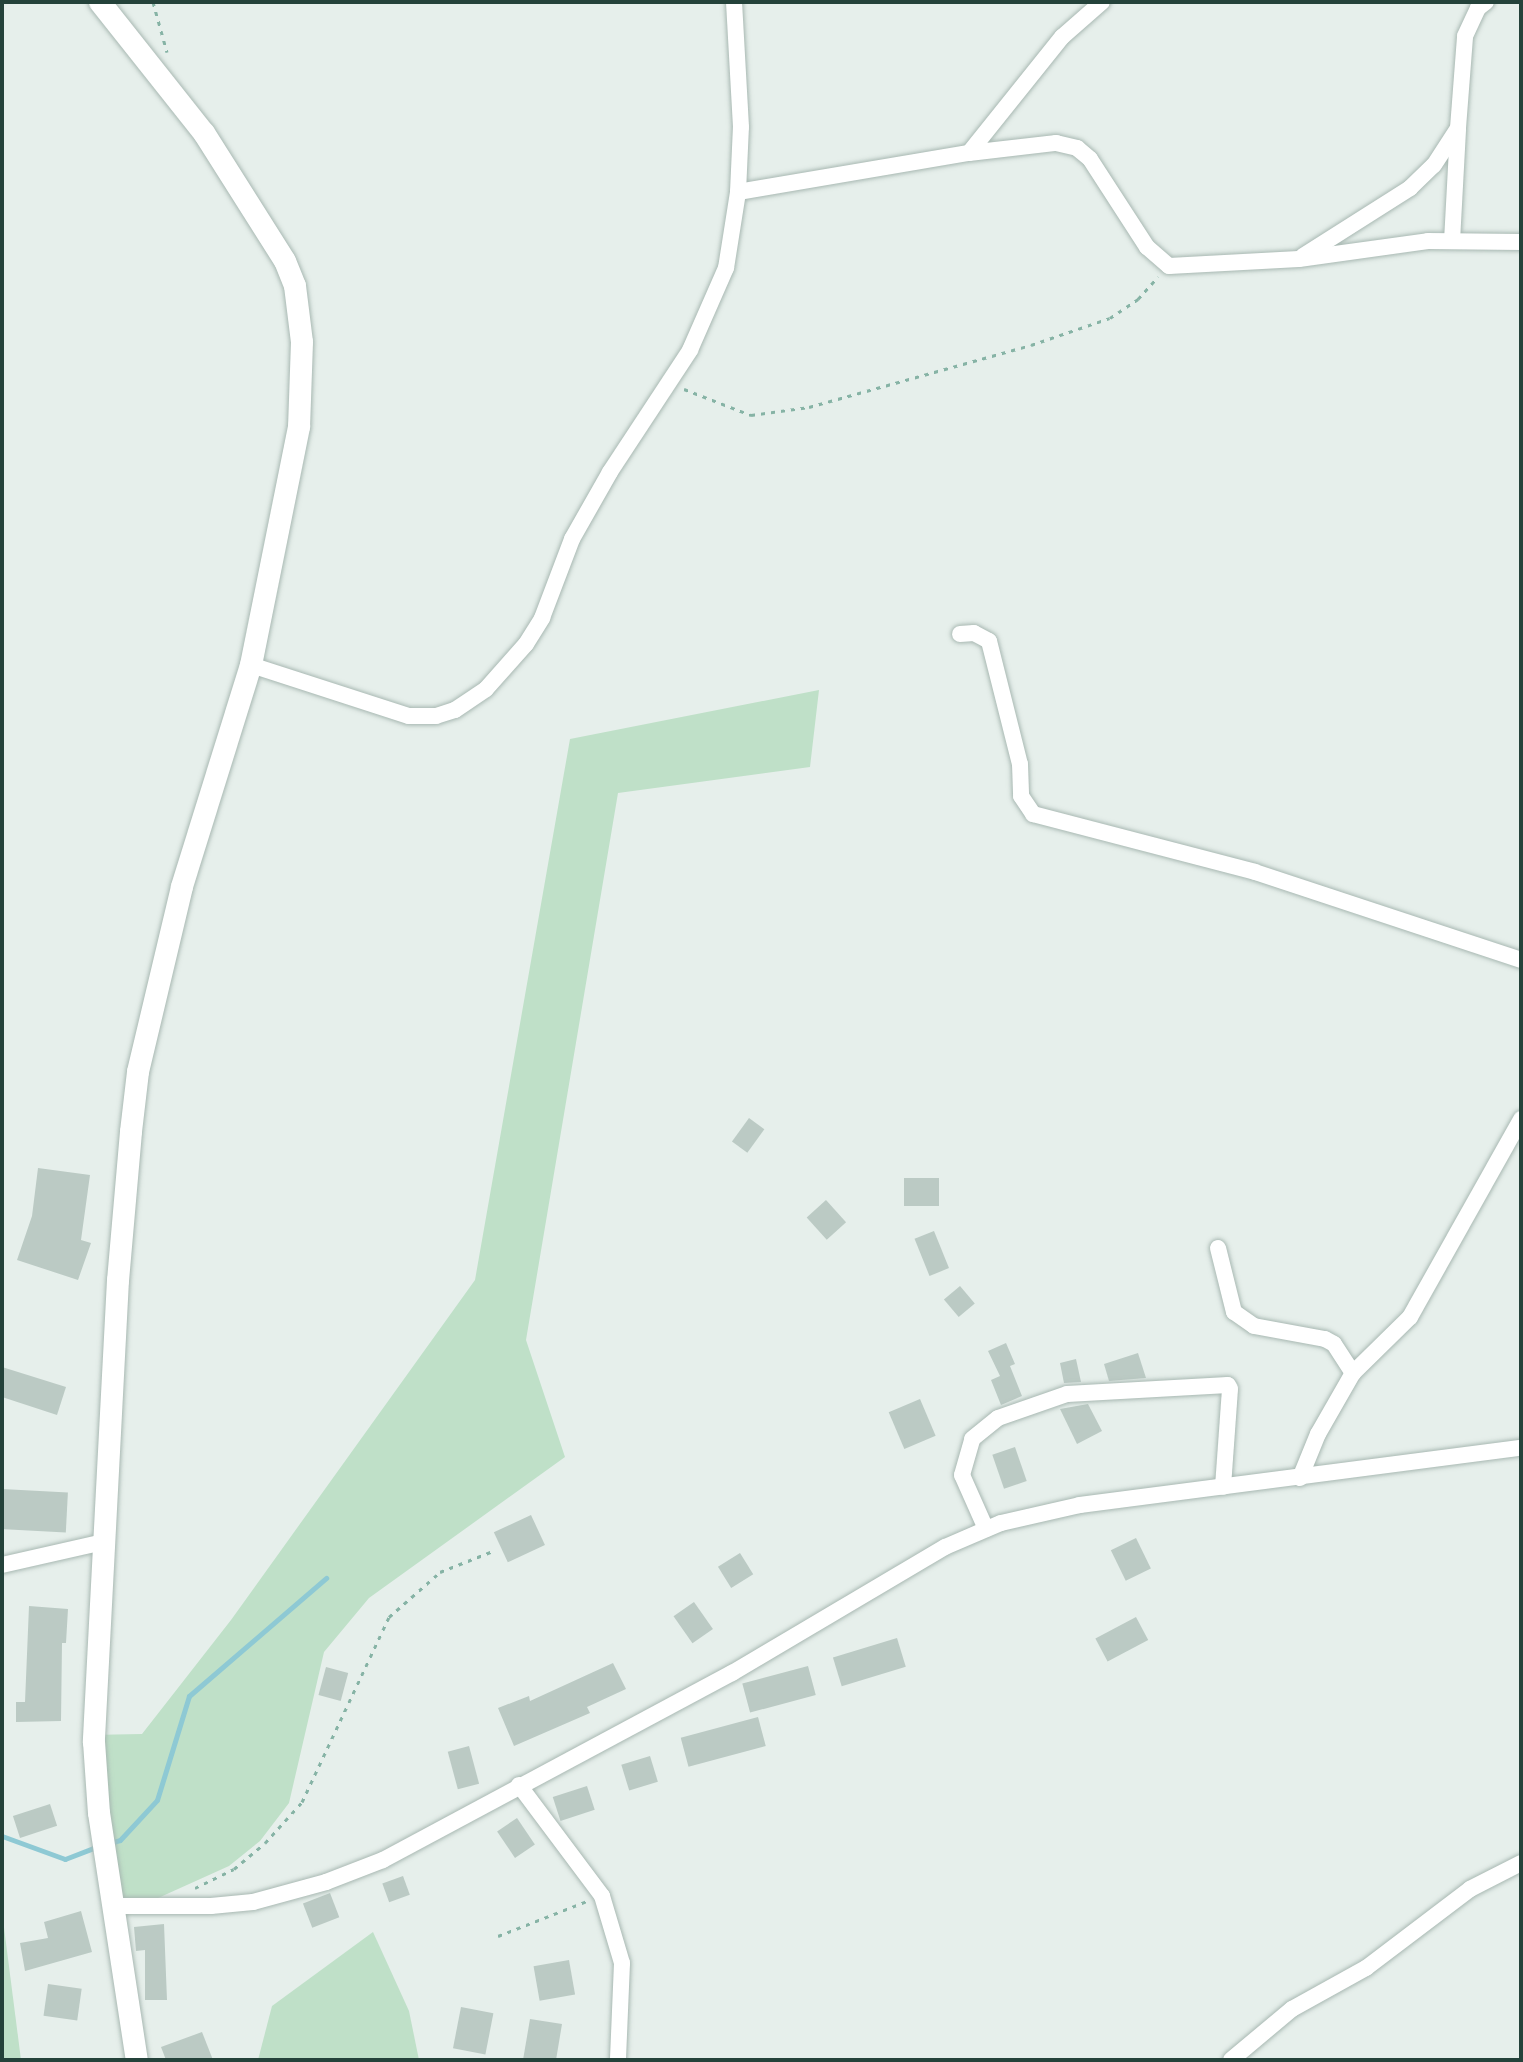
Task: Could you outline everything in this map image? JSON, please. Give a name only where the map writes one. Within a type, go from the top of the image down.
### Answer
[{"type":"street","points":[[100,2],[204,133],[285,261],[295,286],[302,342],[299,427],[251,665],[182,887],[138,1072],[118,1280],[94,1742],[99,1813],[137,2060]]},
{"type":"street","points":[[251,665],[409,716],[436,716],[465,704],[503,673],[526,644],[542,618],[572,539],[610,472],[670,383],[703,327],[726,268],[738,192],[741,127],[734,2]]},
{"type":"street","points":[[969,153],[1062,37],[1102,2]]},
{"type":"street","points":[[1452,241],[1465,36],[1478,8],[1486,2]]},
{"type":"street","points":[[1299,259],[1410,188],[1434,165],[1458,128]]},
{"type":"street","points":[[738,192],[969,153],[1056,143],[1077,148],[1090,159],[1147,247],[1169,266],[1299,259],[1383,245],[1452,241],[1521,242]]},
{"type":"street","points":[[960,634],[974,633],[989,641],[1020,764],[1021,796],[1033,814],[1255,872],[1521,960]]},
{"type":"street","points":[[1300,1478],[1318,1434],[1353,1373],[1410,1317],[1521,1119]]},
{"type":"street","points":[[1218,1248],[1234,1312],[1254,1326],[1325,1339],[1334,1344],[1353,1373]]},
{"type":"street","points":[[986,1529],[962,1475],[972,1439],[998,1418],[1067,1394],[1228,1385],[1223,1487]]},
{"type":"street","points":[[113,1906],[253,1902],[326,1882],[404,1849],[519,1785],[604,1744],[732,1673],[945,1547],[986,1529],[1080,1505],[1521,1448]]},
{"type":"street","points":[[2,1565],[103,1542]]},
{"type":"street","points":[[519,1785],[602,1896],[622,1963],[618,2060]]},
{"type":"street","points":[[1231,2060],[1292,2009],[1366,1968],[1470,1889],[1521,1863]]},
{"type":"path","points":[[670,383],[751,415],[809,407],[1031,345],[1110,318],[1138,299],[1169,266]]},
{"type":"path","points":[[159,1905],[234,1869],[265,1843],[302,1802],[389,1617],[440,1572],[493,1551]]},
{"type":"path","points":[[498,1936],[551,1913],[602,1896]]},
{"type":"green space","points":[[819,690],[810,767],[618,793],[526,1340],[565,1457],[369,1598],[324,1652],[289,1803],[260,1841],[229,1866],[147,1903],[110,1904],[89,1735],[142,1734],[231,1620],[475,1280],[570,739]]},
{"type":"green space","points":[[2,1912],[21,2060],[2,2060]]},
{"type":"green space","points":[[373,1932],[409,2011],[419,2060],[258,2060],[272,2006]]},
{"type":"building","points":[[749,1118],[764,1129],[747,1153],[732,1141]]},
{"type":"building","points":[[38,1168],[90,1175],[81,1240],[91,1243],[78,1280],[17,1260],[32,1216]]},
{"type":"building","points":[[904,1178],[939,1178],[939,1206],[904,1206]]},
{"type":"building","points":[[826,1200],[846,1222],[827,1240],[807,1217]]},
{"type":"building","points":[[934,1231],[949,1268],[930,1276],[915,1239]]},
{"type":"building","points":[[960,1286],[975,1304],[959,1317],[944,1299]]},
{"type":"building","points":[[1006,1343],[1015,1364],[1010,1366],[1022,1396],[1001,1405],[991,1380],[1000,1376],[988,1351]]},
{"type":"building","points":[[1138,1353],[1146,1378],[1109,1381],[1104,1364]]},
{"type":"building","points":[[1076,1359],[1081,1382],[1064,1383],[1060,1363]]},
{"type":"building","points":[[2,1367],[66,1387],[57,1415],[2,1397]]},
{"type":"building","points":[[920,1399],[936,1436],[904,1449],[889,1412]]},
{"type":"building","points":[[1088,1404],[1102,1431],[1077,1444],[1060,1409]]},
{"type":"building","points":[[1015,1447],[1027,1481],[1004,1489],[992,1455]]},
{"type":"building","points":[[2,1489],[68,1492],[66,1532],[2,1529]]},
{"type":"building","points":[[531,1515],[545,1545],[508,1562],[494,1532]]},
{"type":"building","points":[[1136,1538],[1151,1569],[1126,1581],[1111,1550]]},
{"type":"building","points":[[740,1553],[753,1574],[731,1588],[718,1567]]},
{"type":"building","points":[[694,1602],[713,1629],[692,1643],[674,1616]]},
{"type":"building","points":[[29,1606],[68,1609],[66,1643],[62,1643],[61,1721],[16,1722],[16,1702],[25,1702]]},
{"type":"building","points":[[1136,1617],[1148,1640],[1108,1662],[1095,1639]]},
{"type":"building","points":[[897,1638],[906,1667],[842,1686],[833,1658]]},
{"type":"building","points":[[613,1663],[626,1689],[587,1707],[590,1713],[514,1746],[498,1708],[529,1696],[530,1701]]},
{"type":"building","points":[[808,1666],[816,1695],[750,1713],[742,1684]]},
{"type":"building","points":[[326,1667],[348,1673],[341,1701],[318,1695]]},
{"type":"building","points":[[758,1717],[766,1746],[688,1767],[681,1738]]},
{"type":"building","points":[[469,1746],[479,1784],[458,1789],[448,1752]]},
{"type":"building","points":[[650,1756],[658,1782],[629,1791],[621,1765]]},
{"type":"building","points":[[587,1786],[595,1810],[560,1821],[553,1797]]},
{"type":"building","points":[[50,1804],[57,1826],[20,1838],[13,1816]]},
{"type":"building","points":[[517,1818],[535,1845],[515,1858],[497,1831]]},
{"type":"building","points":[[403,1876],[410,1895],[389,1902],[382,1884]]},
{"type":"building","points":[[330,1893],[339,1917],[312,1928],[303,1903]]},
{"type":"building","points":[[81,1911],[92,1952],[25,1971],[20,1943],[48,1938],[44,1922]]},
{"type":"building","points":[[164,1924],[167,2000],[145,2000],[145,1950],[136,1951],[134,1927]]},
{"type":"building","points":[[569,1960],[575,1994],[540,2001],[534,1966]]},
{"type":"building","points":[[48,1984],[82,1989],[77,2020],[44,2016]]},
{"type":"building","points":[[461,2007],[493,2013],[485,2055],[453,2048]]},
{"type":"building","points":[[530,2019],[562,2024],[556,2060],[523,2060]]},
{"type":"building","points":[[202,2032],[213,2060],[166,2060],[161,2047]]},
{"type":"waterway","points":[[110,1843],[120,1840],[157,1800],[189,1696],[326,1578]]},
{"type":"waterway","points":[[2,1836],[65,1859],[96,1847]]}]
